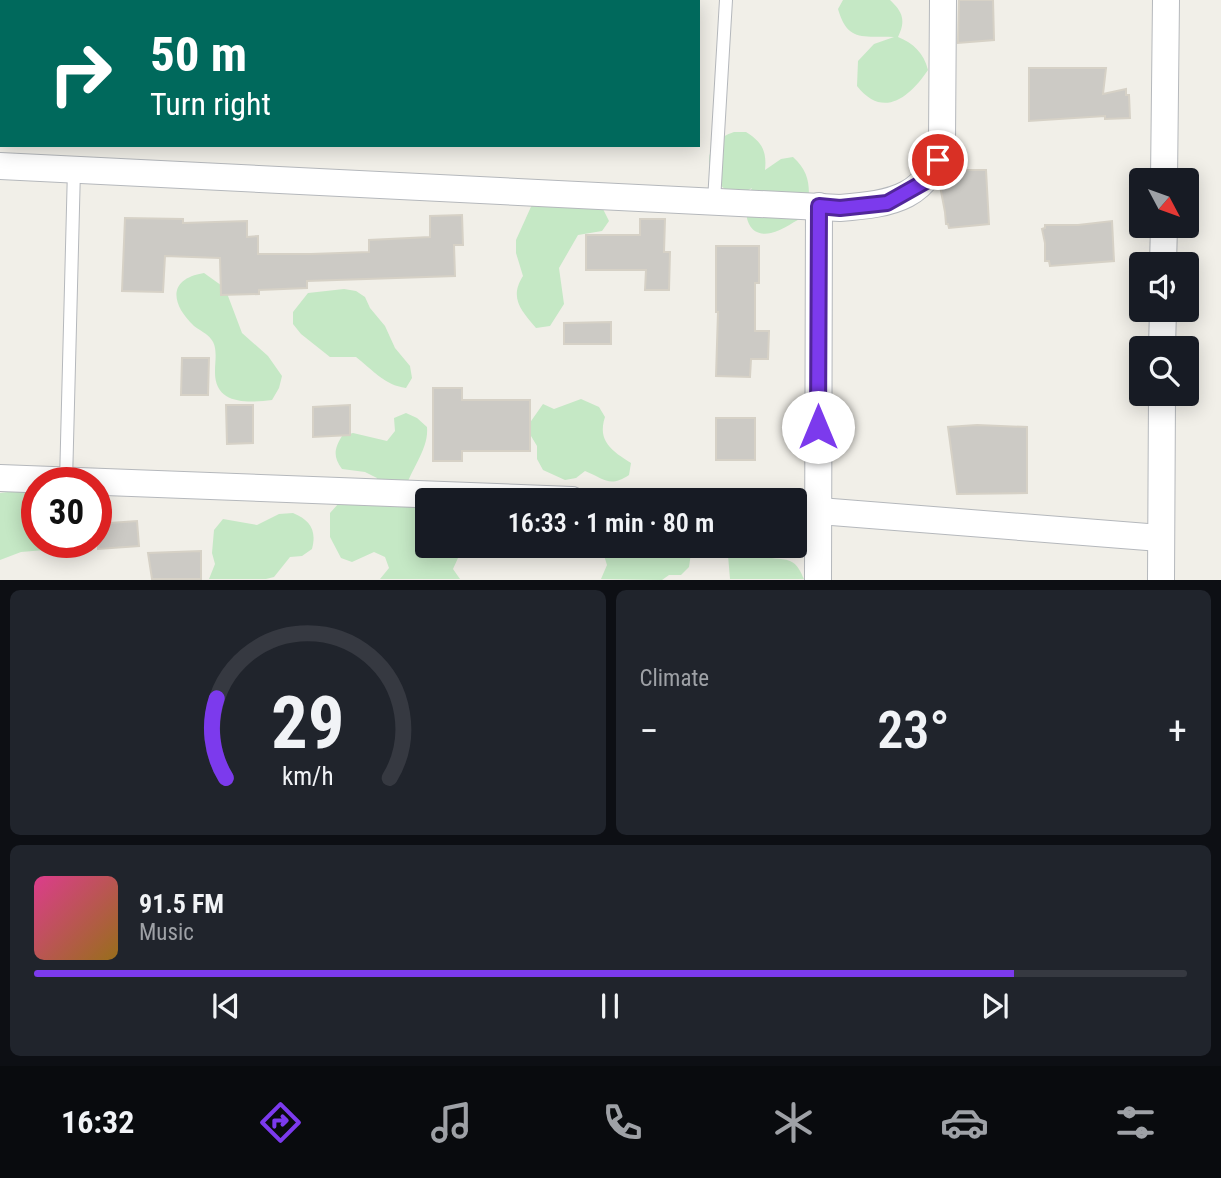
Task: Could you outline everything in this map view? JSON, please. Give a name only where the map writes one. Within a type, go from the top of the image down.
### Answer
[{"type":"street","points":[[0,166],[840,208],[887,203],[926,181],[938,160],[942,140],[943,0]]},
{"type":"street","points":[[1164,168],[1166,0]]},
{"type":"street","points":[[807,488],[819,206]]},
{"type":"street","points":[[1161,579],[1162,406]]},
{"type":"street","points":[[0,478],[21,479]]},
{"type":"street","points":[[112,484],[415,494]]},
{"type":"street","points":[[807,509],[1160,538]]},
{"type":"street","points":[[807,515],[818,579]]},
{"type":"lane","points":[[715,201],[726,0]]},
{"type":"lane","points":[[66,467],[74,169]]},
{"type":"green space","points":[[843,0],[890,0],[898,9],[902,26],[898,37],[917,49],[928,70],[904,96],[886,103],[876,101],[857,86],[858,61],[874,44],[894,37],[852,33],[838,9]]},
{"type":"green space","points":[[734,132],[746,132],[760,143],[765,157],[765,170],[781,159],[793,157],[799,163],[807,176],[807,215],[771,233],[755,231],[750,226],[746,211],[752,188],[743,193],[730,193],[721,186],[710,169],[709,160],[715,144]]},
{"type":"green space","points":[[539,189],[603,209],[609,221],[602,231],[578,235],[559,268],[564,304],[550,326],[536,328],[517,297],[523,276],[516,253],[516,240]]},
{"type":"green space","points":[[204,273],[225,288],[242,333],[268,356],[282,376],[272,400],[243,401],[226,396],[220,390],[216,382],[213,342],[186,318],[177,301],[176,293],[184,281]]},
{"type":"green space","points":[[344,289],[356,291],[365,297],[370,308],[385,326],[395,348],[410,366],[412,378],[406,388],[385,380],[356,357],[330,357],[301,334],[293,324],[293,312],[308,293]]},
{"type":"green space","points":[[581,399],[599,407],[605,417],[605,439],[612,450],[631,463],[629,475],[622,479],[612,482],[585,471],[576,478],[565,480],[543,470],[537,459],[537,446],[531,436],[529,424],[543,404],[554,409]]},
{"type":"green space","points":[[406,413],[427,427],[425,444],[405,491],[415,508],[415,558],[458,558],[453,569],[460,579],[380,579],[389,568],[385,557],[374,552],[352,562],[341,558],[330,537],[330,513],[339,503],[372,489],[377,478],[365,472],[342,469],[336,457],[337,445],[342,436],[353,433],[387,441],[395,431],[394,418]]},
{"type":"green space","points":[[21,490],[21,552],[0,560],[0,493]]},
{"type":"green space","points":[[293,513],[311,526],[314,536],[312,549],[302,556],[290,557],[274,577],[209,579],[215,564],[212,553],[214,530],[223,519],[257,525],[279,514]]},
{"type":"green space","points":[[605,558],[690,558],[689,567],[681,575],[669,575],[662,580],[601,579],[607,565]]},
{"type":"green space","points":[[728,558],[772,558],[793,562],[804,579],[730,579]]},
{"type":"building","points":[[959,0],[993,0],[994,40],[958,43]]},
{"type":"building","points":[[1029,68],[1106,68],[1103,94],[1126,89],[1126,95],[1129,95],[1130,118],[1105,119],[1105,116],[1029,121]]},
{"type":"building","points":[[949,170],[986,170],[989,224],[949,228],[946,224],[940,186]]},
{"type":"building","points":[[462,215],[463,245],[454,245],[455,276],[307,281],[307,288],[221,295],[220,258],[165,256],[163,292],[122,291],[125,218],[183,219],[183,223],[247,221],[247,237],[258,236],[258,254],[311,254],[369,252],[369,240],[430,237],[430,216]]},
{"type":"building","points":[[640,219],[665,219],[664,252],[670,252],[669,290],[645,290],[646,270],[586,270],[586,235],[640,235]]},
{"type":"building","points":[[1112,221],[1114,261],[1050,266],[1049,261],[1045,261],[1042,229],[1045,225]]},
{"type":"building","points":[[716,246],[759,246],[759,283],[755,283],[755,331],[769,331],[768,359],[751,359],[750,377],[716,376]]},
{"type":"building","points":[[611,322],[611,344],[564,344],[564,323]]},
{"type":"building","points":[[182,358],[209,358],[208,395],[181,395]]},
{"type":"building","points":[[433,388],[462,388],[462,400],[530,400],[530,451],[462,451],[462,461],[433,461]]},
{"type":"building","points":[[226,405],[253,405],[253,443],[227,444]]},
{"type":"building","points":[[350,405],[350,435],[313,437],[313,407]]},
{"type":"building","points":[[716,418],[755,418],[755,460],[716,460]]},
{"type":"building","points":[[948,427],[1027,427],[1027,493],[957,494]]},
{"type":"building","points":[[137,521],[139,546],[112,548],[112,523]]},
{"type":"building","points":[[201,551],[201,579],[152,579],[148,553]]},
{"type":"route","points":[[818,427],[819,206],[840,208],[887,203],[926,181],[938,160]]}]
